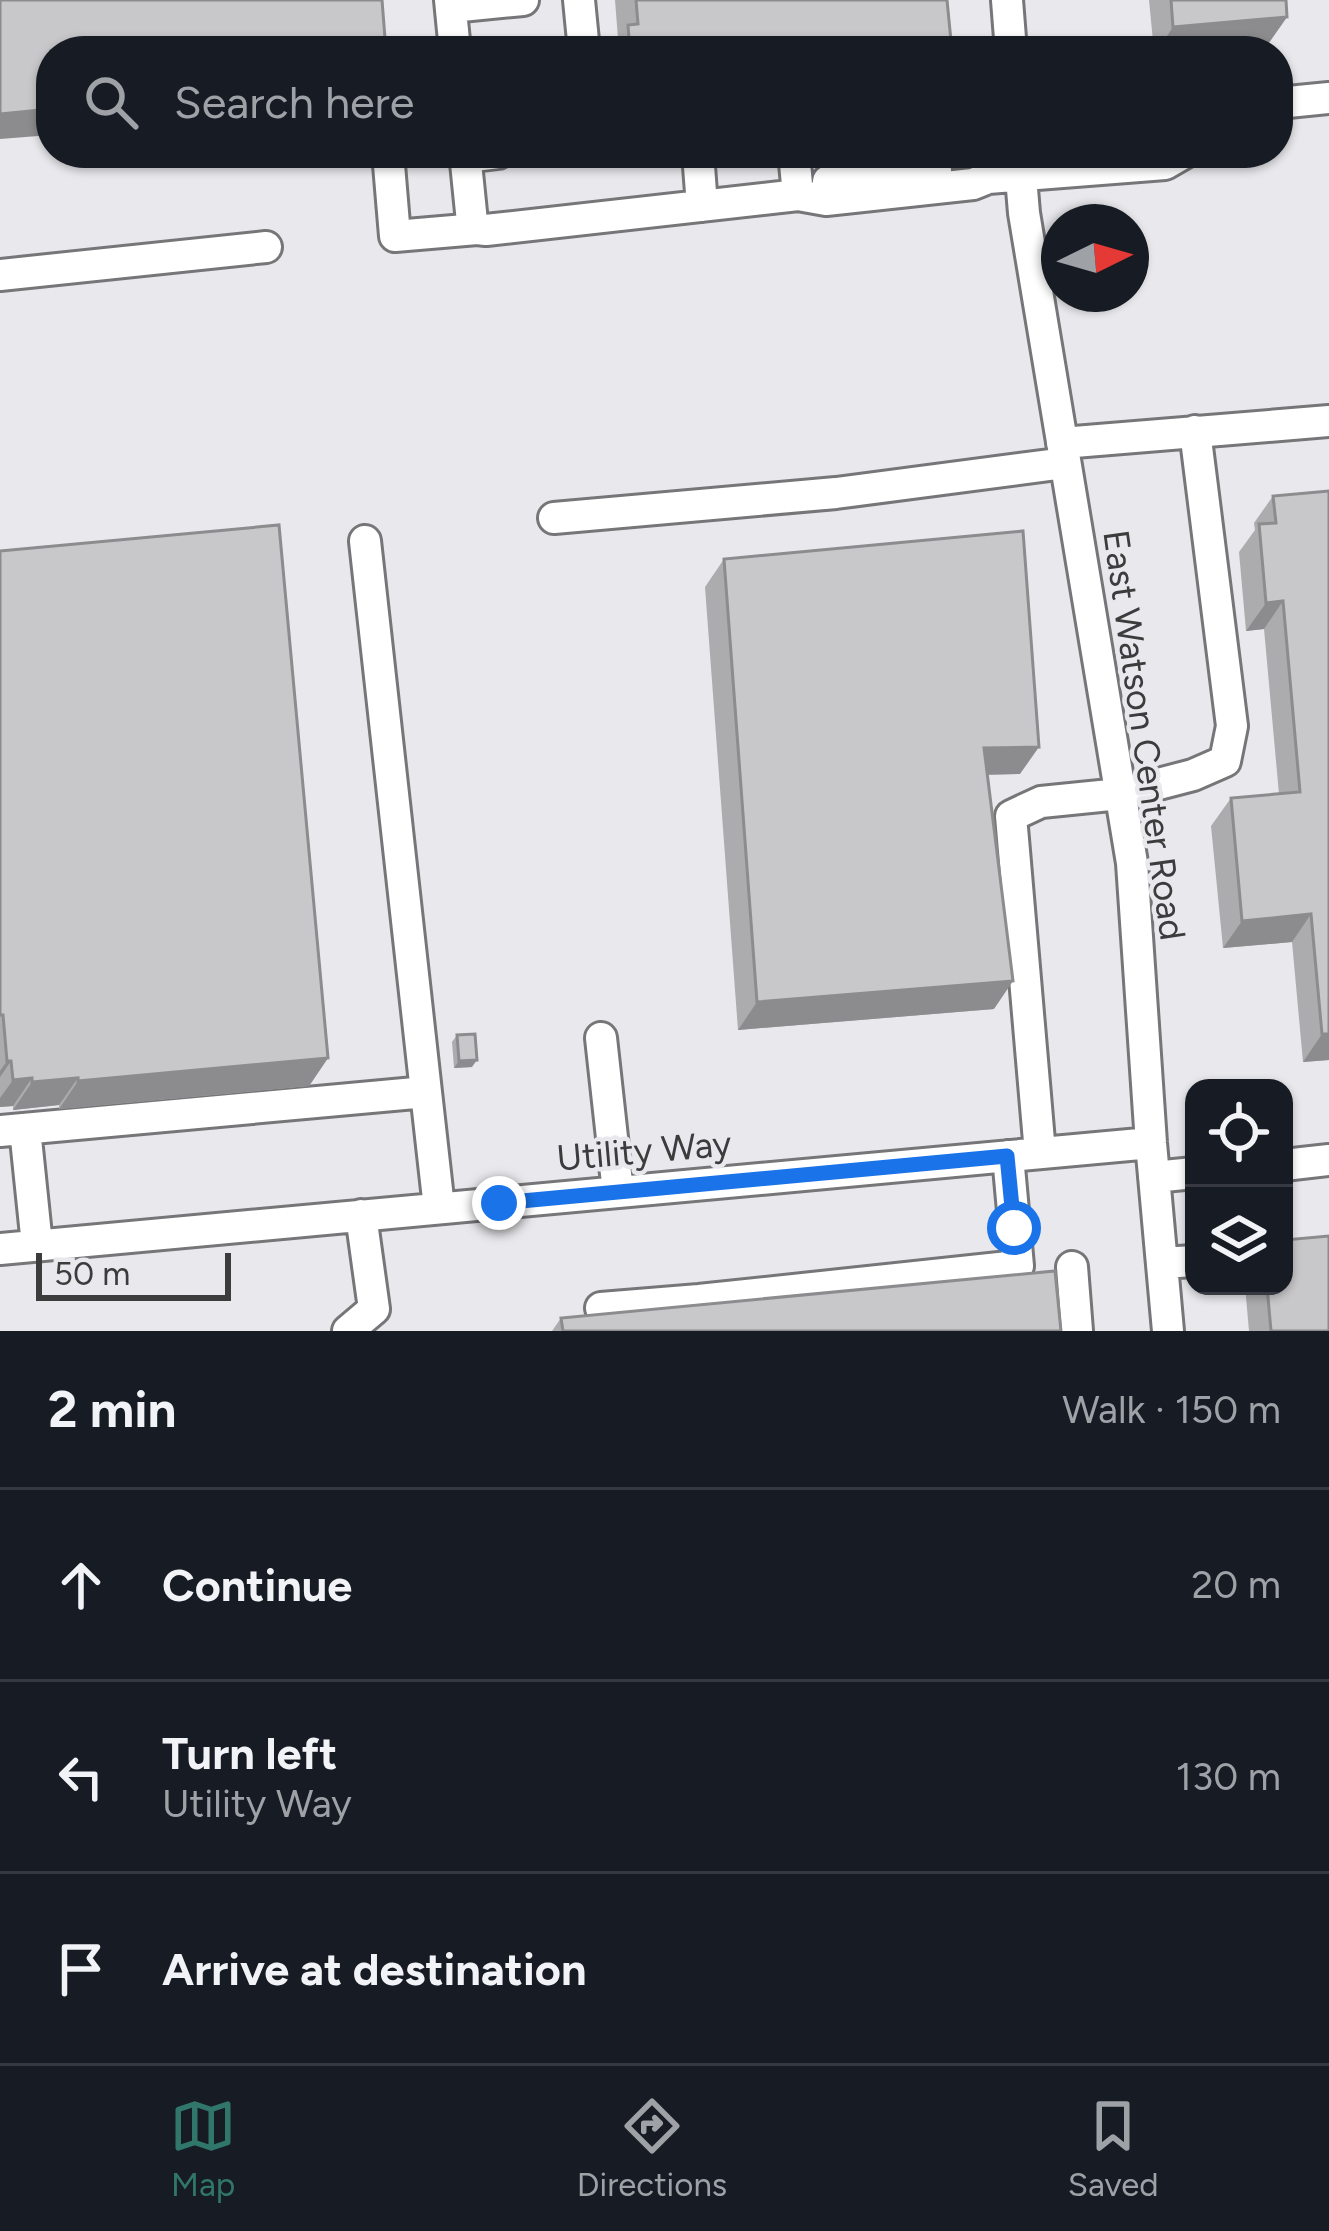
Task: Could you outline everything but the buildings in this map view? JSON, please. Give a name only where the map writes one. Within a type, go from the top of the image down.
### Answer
[{"type":"street","points":[[454,36],[451,3],[523,0]]},
{"type":"street","points":[[579,0],[583,36]]},
{"type":"street","points":[[1007,0],[1010,36]]},
{"type":"street","points":[[1293,102],[1329,98]]},
{"type":"street","points":[[389,168],[395,236],[798,196],[826,200],[973,184],[1013,168]]},
{"type":"street","points":[[466,168],[477,230]]},
{"type":"street","points":[[699,168],[702,206]]},
{"type":"street","points":[[795,168],[798,196]]},
{"type":"street","points":[[798,196],[826,182],[901,168]]},
{"type":"street","points":[[960,168],[988,178]]},
{"type":"street","name":"East Watson Center Road","points":[[1020,168],[1132,863],[1168,1331]]},
{"type":"street","points":[[0,275],[266,247]]},
{"type":"street","points":[[554,518],[836,493],[1195,431],[1329,421]]},
{"type":"street","points":[[1040,1153],[1012,816],[1041,802],[1120,794],[1193,776],[1225,761],[1232,726],[1195,431]]},
{"type":"street","points":[[365,541],[439,1208]]},
{"type":"street","points":[[601,1038],[618,1192]]},
{"type":"street","points":[[37,1245],[12,1130],[426,1092]]},
{"type":"street","name":"Utility Way","points":[[0,1249],[1151,1143]]},
{"type":"street","points":[[602,1308],[1018,1266],[1007,1156]]},
{"type":"street","points":[[1293,1164],[1329,1160]]},
{"type":"street","points":[[1154,1177],[1185,1174]]},
{"type":"street","points":[[348,1331],[374,1309],[362,1215]]},
{"type":"street","points":[[1162,1264],[1185,1262]]},
{"type":"street","points":[[1072,1267],[1077,1331]]},
{"type":"route","points":[[499,1203],[1007,1156],[1014,1228]]}]
